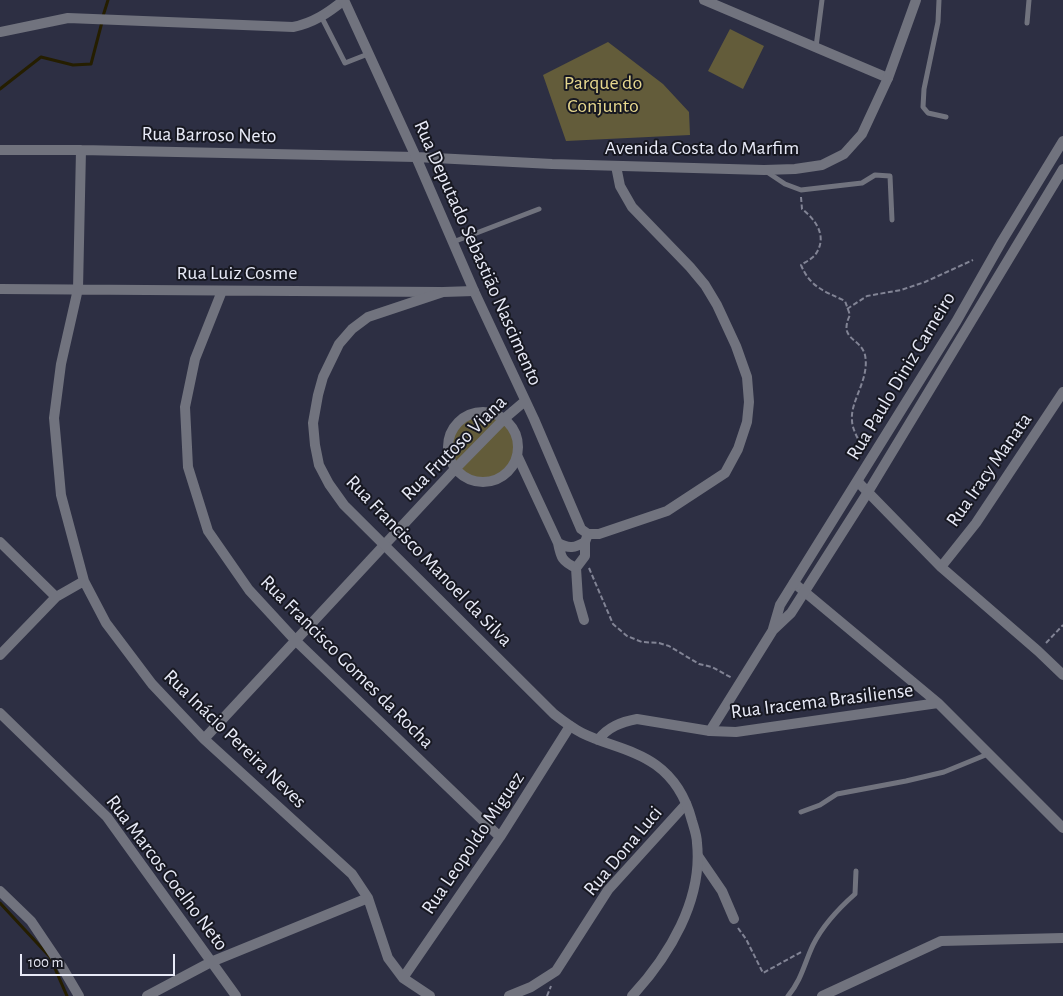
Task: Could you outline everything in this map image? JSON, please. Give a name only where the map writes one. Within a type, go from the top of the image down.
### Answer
[{"type":"street","points":[[326,0],[331,10]]},
{"type":"street","points":[[0,32],[68,18],[110,18],[293,27],[312,22],[344,0]]},
{"type":"street","name":"Rua Deputado Sebastião Nascimento","points":[[344,0],[416,157],[474,291],[526,401],[581,529],[587,538]]},
{"type":"street","points":[[704,0],[888,78]]},
{"type":"street","name":"Avenida Costa do Marfim","points":[[416,157],[616,166],[764,170],[795,169],[822,165],[844,154],[862,134],[888,78],[916,0]]},
{"type":"street","name":"Rua Paulo Diniz Carneiro","points":[[773,630],[780,605],[956,322],[1063,141]]},
{"type":"street","name":"Rua Barroso Neto","points":[[0,150],[416,157]]},
{"type":"street","name":"Rua Inácio Pereira Neves","points":[[81,150],[78,289],[61,364],[54,418],[61,495],[84,581],[106,623],[152,684],[204,739],[352,874],[368,898],[388,958],[403,978],[430,996]]},
{"type":"street","points":[[558,543],[565,547],[573,548],[587,538],[667,511],[725,473],[741,440],[747,422],[749,402],[747,377],[736,346],[717,305],[705,285],[690,267],[632,207],[620,186],[616,166]]},
{"type":"street","name":"Rua Paulo Diniz Carneiro","points":[[710,730],[773,630],[791,612],[868,492],[1063,169]]},
{"type":"street","name":"Rua Luiz Cosme","points":[[0,289],[474,291]]},
{"type":"street","name":"Rua Francisco Gomes da Rocha","points":[[222,291],[195,359],[185,407],[188,467],[208,531],[248,590],[296,641],[500,837]]},
{"type":"street","name":"Rua Francisco Manoel da Silva","points":[[443,292],[368,317],[352,329],[339,344],[331,358],[318,395],[313,423],[319,465],[329,484],[344,505],[554,714],[570,726],[598,740],[654,763],[669,775],[680,790],[690,812],[697,841],[698,856]]},
{"type":"street","points":[[956,322],[967,330]]},
{"type":"street","name":"Rua Iracy Manata","points":[[941,567],[976,523],[1063,392]]},
{"type":"street","name":"Rua Frutoso Viana","points":[[204,739],[455,469],[505,418],[526,401]]},
{"type":"street","points":[[478,412],[493,413],[505,418],[514,429],[518,441],[517,455],[510,470],[497,480],[481,483],[465,478],[455,469],[448,452],[449,436],[457,423],[470,414],[478,412]]},
{"type":"street","points":[[517,455],[558,543],[561,557],[566,563],[576,568]]},
{"type":"street","points":[[858,482],[941,567],[1063,675]]},
{"type":"street","points":[[584,620],[578,599],[576,568],[585,556],[587,538]]},
{"type":"street","points":[[0,542],[56,597]]},
{"type":"street","points":[[0,655],[56,597],[84,581]]},
{"type":"street","points":[[794,583],[938,703],[1063,828]]},
{"type":"street","name":"Rua Iracema Brasiliense","points":[[598,740],[604,732],[613,726],[637,719],[736,732],[938,703]]},
{"type":"street","name":"Rua Marcos Coelho Neto","points":[[0,713],[108,817],[236,996]]},
{"type":"street","name":"Rua Leopoldo Miguez","points":[[403,978],[500,837],[570,726]]},
{"type":"street","name":"Rua Dona Luci","points":[[509,996],[531,987],[556,971],[608,890],[686,804]]},
{"type":"street","points":[[698,856],[722,892],[734,919]]},
{"type":"street","points":[[632,996],[647,980],[681,927],[694,886],[698,856]]},
{"type":"street","points":[[0,891],[31,921],[79,996]]},
{"type":"street","points":[[148,996],[211,962],[368,898]]},
{"type":"street","points":[[822,996],[941,942],[1063,938]]},
{"type":"lane","points":[[816,48],[822,0]]},
{"type":"lane","points":[[938,0],[938,22],[924,89],[923,107],[928,113],[946,117]]},
{"type":"lane","points":[[1026,23],[1029,0]]},
{"type":"lane","points":[[321,16],[345,63],[368,54]]},
{"type":"lane","points":[[764,170],[784,184],[801,190],[862,183],[875,174],[890,176],[892,220]]},
{"type":"lane","points":[[453,242],[538,209]]},
{"type":"lane","points":[[801,812],[820,805],[837,794],[944,772],[989,754]]},
{"type":"lane","points":[[788,996],[802,976],[813,945],[837,909],[855,894],[856,871]]},
{"type":"path","points":[[801,190],[800,201],[802,209],[812,217],[819,228],[821,240],[817,252],[801,265],[806,276],[820,289],[845,301],[850,316],[845,325],[846,329],[851,338],[862,349],[865,356],[864,375],[852,420],[861,446]]},
{"type":"path","points":[[847,309],[867,296],[909,287],[940,276],[973,260]]},
{"type":"path","points":[[585,556],[612,624],[626,636],[642,642],[659,642],[669,646],[698,664],[712,667],[741,683]]},
{"type":"path","points":[[1038,651],[1063,625]]},
{"type":"path","points":[[734,919],[763,973],[813,945]]},
{"type":"green space","points":[[730,29],[764,46],[743,89],[708,71]]},
{"type":"green space","name":"Parque do Conjunto","points":[[608,42],[663,84],[689,112],[690,135],[566,141],[543,75]]},
{"type":"green space","points":[[483,412],[496,415],[508,422],[515,434],[518,447],[515,460],[508,472],[496,479],[483,482],[470,479],[458,472],[451,460],[448,447],[451,434],[458,422],[470,415]]},
{"type":"waterway","points":[[103,16],[108,0]]},
{"type":"waterway","points":[[0,89],[41,57],[73,65],[91,64],[102,22]]},
{"type":"waterway","points":[[0,903],[50,957],[67,996]]}]
